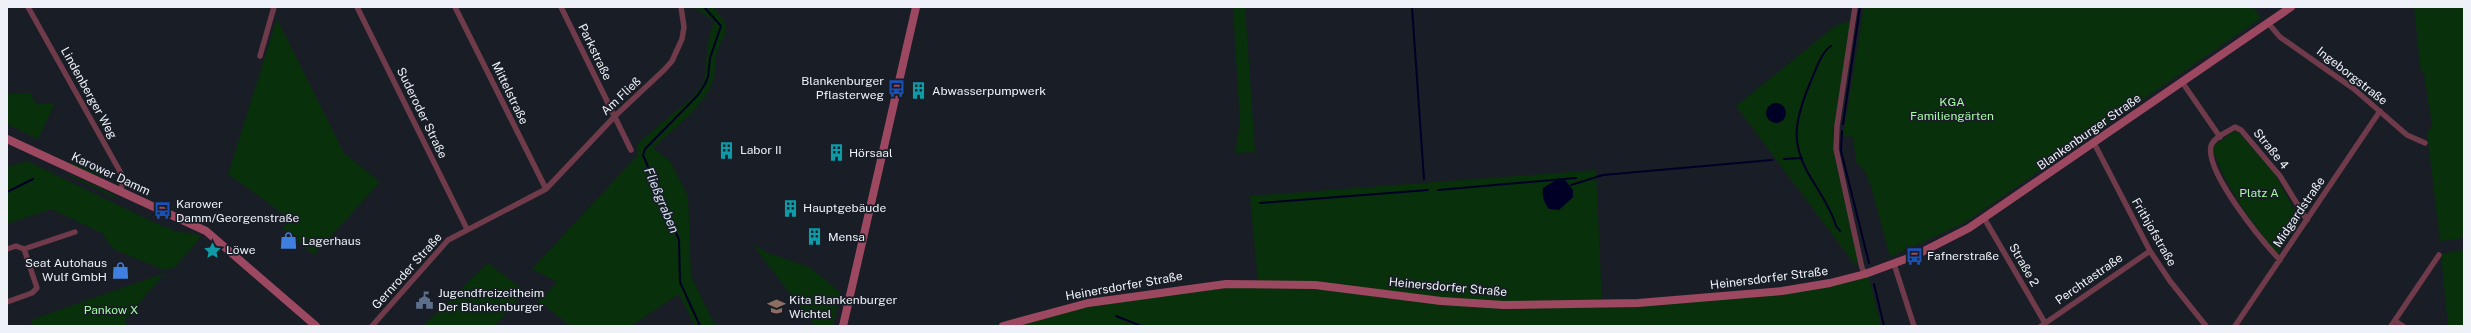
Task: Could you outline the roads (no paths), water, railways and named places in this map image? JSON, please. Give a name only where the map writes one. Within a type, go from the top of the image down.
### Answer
[{"type":"main road","points":[[843,326],[916,7]]},
{"type":"main road","name":"Blankenburger Straße","points":[[1894,264],[1939,245],[1984,218],[2291,7]]},
{"type":"main road","name":"Karower Damm","points":[[7,139],[206,231],[316,326]]},
{"type":"main road","name":"Heinersdorfer Straße","points":[[1003,326],[1088,303],[1226,284],[1315,285],[1469,303],[1599,304],[1782,291],[1830,283],[1865,274],[1894,264]]},
{"type":"street","name":"Lindenberger Weg","points":[[28,7],[122,175],[123,182],[120,192]]},
{"type":"street","points":[[260,56],[274,7]]},
{"type":"street","name":"Suderoder Straße","points":[[357,7],[467,229]]},
{"type":"street","name":"Mittelstraße","points":[[455,7],[546,189]]},
{"type":"street","name":"Parkstraße","points":[[561,7],[631,150]]},
{"type":"street","name":"Am Fließ","points":[[546,189],[614,116],[672,61],[682,39],[684,27],[681,7]]},
{"type":"street","points":[[1855,7],[1837,126],[1836,149],[1862,268],[1865,274]]},
{"type":"street","name":"Ingeborgstraße","points":[[2268,23],[2277,34],[2321,64],[2380,111],[2407,135],[2425,143]]},
{"type":"street","points":[[2182,82],[2220,137],[2211,146],[2212,156],[2220,177],[2247,222],[2280,260]]},
{"type":"street","name":"Midgardstraße","points":[[2235,326],[2380,111]]},
{"type":"street","name":"Straße 4","points":[[2220,137],[2235,127],[2241,130],[2280,176],[2307,220]]},
{"type":"street","name":"Frithjofstraße","points":[[2094,143],[2150,250],[2170,281],[2206,326]]},
{"type":"street","name":"Gernroder Straße","points":[[372,326],[448,240],[546,189]]},
{"type":"street","name":"Straße 2","points":[[1984,218],[2043,325]]},
{"type":"street","points":[[24,249],[75,232]]},
{"type":"street","points":[[7,249],[16,246],[21,246],[24,249],[37,288],[32,293],[7,302]]},
{"type":"street","name":"Perchtastraße","points":[[2043,325],[2150,250]]},
{"type":"street","points":[[2403,326],[2393,323],[2439,255]]},
{"type":"street","points":[[1894,264],[1914,326]]},
{"type":"water","points":[[1772,103],[1780,103],[1786,109],[1786,117],[1780,123],[1772,123],[1766,117],[1766,109]]},
{"type":"water","points":[[1556,180],[1565,180],[1573,190],[1573,197],[1559,210],[1549,209],[1543,197],[1543,188]]},
{"type":"waterway","name":"Fließgraben","points":[[700,326],[680,282],[679,240],[643,155],[645,149],[698,95],[708,77],[710,58],[721,26],[704,7]]},
{"type":"waterway","points":[[1412,7],[1424,179]]},
{"type":"waterway","points":[[1843,124],[1860,7]]},
{"type":"waterway","points":[[1831,46],[1821,57],[1810,83],[1800,110],[1797,133],[1798,145],[1806,169],[1840,231]]},
{"type":"waterway","points":[[1842,131],[1841,151],[1869,263]]},
{"type":"waterway","points":[[1784,159],[1802,158]]},
{"type":"waterway","points":[[1571,185],[1603,175],[1772,160]]},
{"type":"waterway","points":[[1438,190],[1576,178]]},
{"type":"waterway","points":[[7,192],[33,179]]},
{"type":"waterway","points":[[1260,203],[1428,190]]},
{"type":"waterway","points":[[1874,284],[1884,326]]},
{"type":"waterway","points":[[1116,316],[1141,326]]},
{"type":"place","name":"Blankenburger Pflasterweg","points":[[897,88]]},
{"type":"place","name":"Abwasserpumpwerk","points":[[919,91]]},
{"type":"place","name":"Labor II","points":[[727,150]]},
{"type":"place","name":"Hörsaal","points":[[836,153]]},
{"type":"place","name":"Hauptgebäude","points":[[790,208]]},
{"type":"place","name":"Karower Damm/Georgenstraße","points":[[163,211]]},
{"type":"place","name":"Mensa","points":[[815,237]]},
{"type":"place","name":"Lagerhaus","points":[[289,241]]},
{"type":"place","name":"Löwe","points":[[213,250]]},
{"type":"place","name":"Fafnerstraße","points":[[1914,256]]},
{"type":"place","name":"Seat Autohaus Wulf GmbH","points":[[120,270]]},
{"type":"place","name":"Jugendfreizeitheim Der Blankenburger","points":[[425,300]]},
{"type":"place","name":"Kita Blankenburger Wichtel","points":[[776,307]]},
{"type":"park label","name":"KGA Familiengärten","points":[[1952,109]]},
{"type":"park label","name":"Platz A","points":[[2259,193]]},
{"type":"park label","name":"Pankow X","points":[[111,310]]}]
